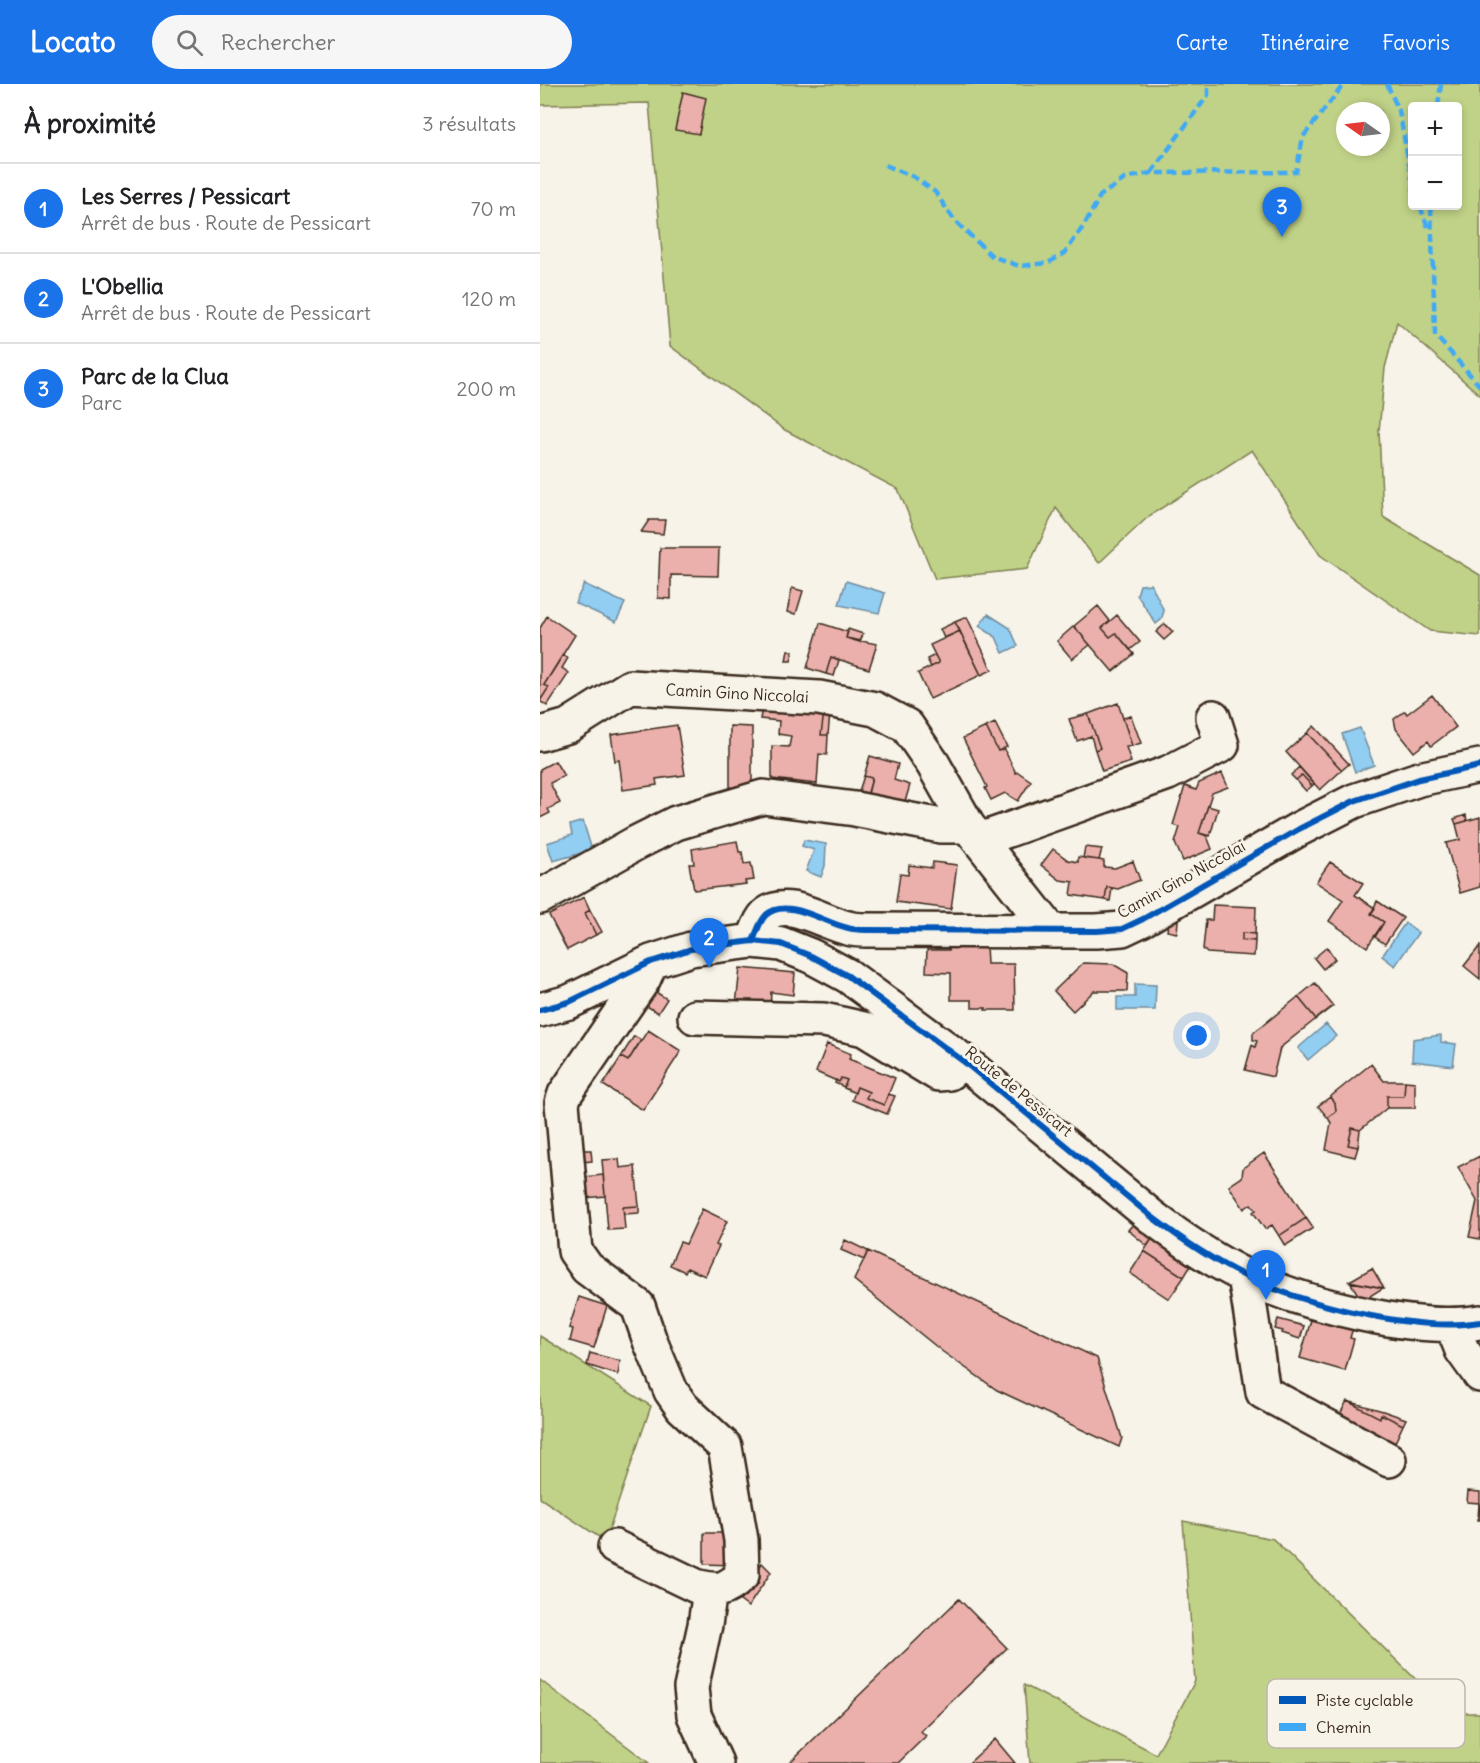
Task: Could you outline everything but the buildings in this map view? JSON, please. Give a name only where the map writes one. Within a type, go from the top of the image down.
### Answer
[{"type":"street","name":"Camin Gino Niccolai","points":[[540,734],[568,726],[630,687],[819,698],[875,709],[907,726],[933,764],[974,833],[1051,931]]},
{"type":"street","points":[[540,897],[676,823],[763,797],[855,809],[974,833],[1168,773],[1222,745],[1213,717]]},
{"type":"street","name":"Camin Gino Niccolai","points":[[753,940],[759,925],[767,914],[776,910],[796,909],[848,928],[867,930],[1097,931],[1122,929],[1299,829],[1354,801],[1419,779],[1480,766]]},
{"type":"street","name":"Route de Pessicart","points":[[540,1010],[569,1002],[651,962],[691,949],[753,940],[781,944],[811,956],[848,976],[963,1061],[1152,1217],[1180,1238],[1245,1276],[1274,1288],[1346,1310],[1383,1318],[1466,1323]]},
{"type":"street","points":[[615,1547],[696,1586],[710,1590],[729,1588],[742,1575],[741,1540],[725,1447],[682,1407],[671,1391],[638,1306],[587,1268],[575,1251],[562,1103],[565,1094],[643,980],[651,962]]},
{"type":"street","points":[[695,1017],[824,1020],[845,1023],[864,1029],[938,1074],[949,1073],[963,1061]]},
{"type":"street","points":[[1245,1276],[1263,1392],[1389,1460]]},
{"type":"street","points":[[1466,1323],[1462,1350],[1480,1375]]},
{"type":"street","points":[[710,1590],[691,1688],[694,1715],[716,1763]]},
{"type":"green space","points":[[540,84],[1480,84],[1480,395],[1397,322],[1385,368],[1379,431],[1383,517],[1480,575],[1480,636],[1430,631],[1320,555],[1252,450],[1149,516],[1099,563],[1056,508],[1027,569],[935,579],[898,489],[785,430],[670,346],[649,103],[540,105]]},
{"type":"green space","points":[[540,1336],[651,1406],[605,1541],[540,1498]]},
{"type":"green space","points":[[1183,1521],[1273,1539],[1415,1679],[1267,1679],[1267,1748],[1465,1748],[1465,1713],[1480,1713],[1480,1763],[1030,1763],[1024,1685],[1156,1754],[1195,1681]]},
{"type":"green space","points":[[540,1680],[649,1763],[540,1763]]},
{"type":"water","points":[[846,581],[885,593],[879,613],[839,605]]},
{"type":"water","points":[[584,584],[625,603],[616,622],[575,603]]},
{"type":"water","points":[[1151,584],[1164,611],[1161,620],[1156,624],[1137,595],[1140,585]]},
{"type":"water","points":[[988,614],[1010,628],[1018,646],[1003,653],[996,637],[979,626]]},
{"type":"water","points":[[1360,728],[1374,765],[1355,772],[1342,734]]},
{"type":"water","points":[[583,821],[592,850],[553,861],[547,843],[572,835],[570,825]]},
{"type":"water","points":[[804,840],[826,844],[825,866],[821,877],[806,871],[814,850],[802,846]]},
{"type":"water","points":[[1405,923],[1418,933],[1395,966],[1382,956]]},
{"type":"water","points":[[1135,984],[1156,985],[1155,1010],[1117,1010],[1117,997],[1135,997]]},
{"type":"water","points":[[1326,1024],[1336,1036],[1308,1060],[1298,1048]]},
{"type":"water","points":[[1441,1035],[1441,1042],[1456,1044],[1453,1066],[1412,1061],[1413,1039]]},
{"type":"marked path","points":[[1151,173],[1208,95],[1208,84]]},
{"type":"marked path","points":[[885,165],[914,177],[935,192],[955,221],[992,256],[1019,266],[1048,263],[1065,253],[1085,224],[1100,196],[1126,178],[1151,173],[1296,172],[1303,137],[1344,84]]},
{"type":"marked path","points":[[1387,84],[1399,111],[1408,158]]},
{"type":"marked path","points":[[1439,102],[1441,84]]},
{"type":"marked path","points":[[1422,210],[1429,230]]},
{"type":"marked path","points":[[1431,210],[1435,335],[1480,386]]},
{"type":"cycle path","points":[[753,941],[766,915],[785,908],[858,930],[1097,931],[1122,929],[1299,829],[1354,801],[1419,779],[1480,766]]},
{"type":"cycle path","points":[[540,1010],[569,1002],[651,962],[691,949],[753,941],[781,944],[811,956],[848,976],[963,1061],[1152,1217],[1197,1249],[1233,1270],[1297,1297],[1360,1314],[1425,1323],[1480,1322]]},
{"type":"place","name":"Parc de la Clua","points":[[1282,237]]},
{"type":"place","name":"L'Obellia","points":[[709,968]]},
{"type":"place","name":"Les Serres / Pessicart","points":[[1266,1300]]}]
